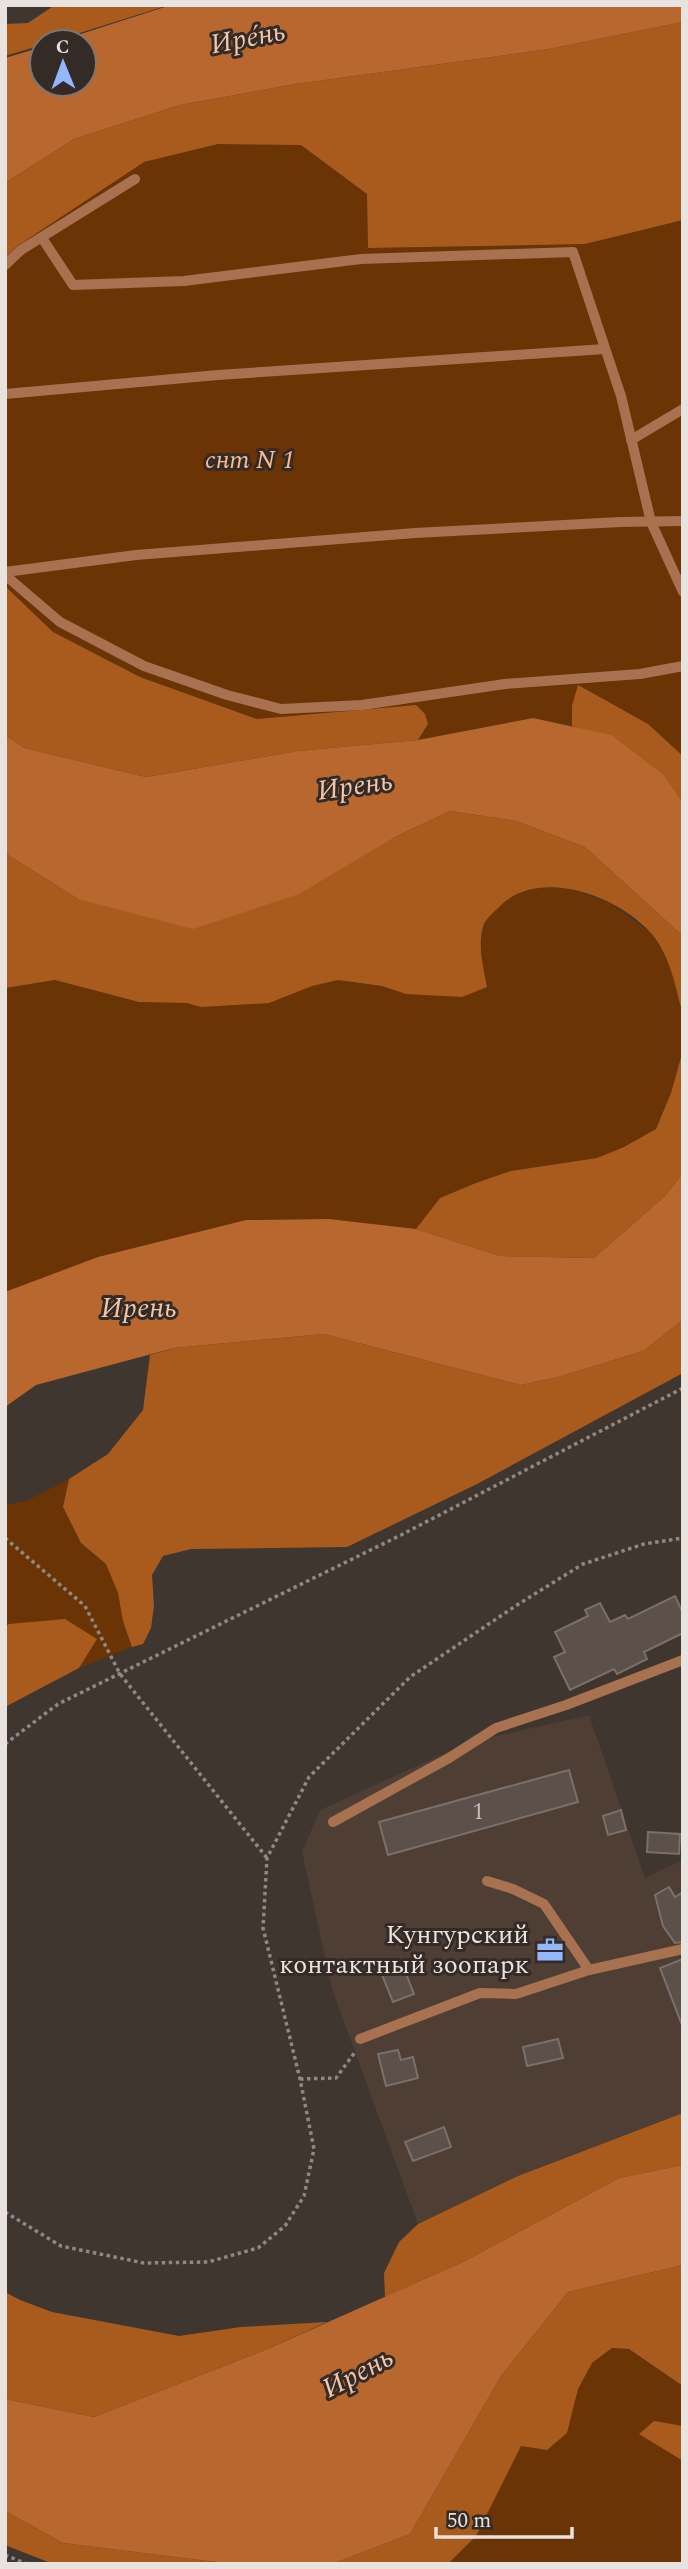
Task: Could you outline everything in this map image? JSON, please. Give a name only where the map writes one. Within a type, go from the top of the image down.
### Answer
[{"type":"lane","points":[[5,265],[22,250],[135,179]]},
{"type":"lane","points":[[42,238],[73,285],[184,281],[361,259],[573,253],[621,396],[651,522],[683,592]]},
{"type":"lane","points":[[5,394],[232,374],[605,349]]},
{"type":"lane","points":[[631,440],[683,409]]},
{"type":"lane","points":[[5,574],[136,555],[415,533],[683,521]]},
{"type":"lane","points":[[5,574],[60,622],[144,666],[228,695],[281,709],[362,705],[505,684],[640,674],[683,666]]},
{"type":"lane","points":[[333,1822],[449,1758],[496,1728],[566,1705],[683,1660]]},
{"type":"lane","points":[[487,1881],[513,1889],[544,1904],[589,1970]]},
{"type":"lane","points":[[360,2039],[480,1993],[516,1994],[589,1970],[683,1949]]},
{"type":"path","points":[[5,1744],[58,1704],[401,1535],[683,1388]]},
{"type":"path","points":[[5,1538],[85,1605],[120,1674],[267,1858]]},
{"type":"path","points":[[5,2212],[61,2246],[144,2263],[208,2262],[258,2248],[285,2226],[304,2196],[314,2149],[263,1928],[267,1858],[309,1777],[410,1677],[517,1605],[583,1564],[644,1544],[683,1538]]},
{"type":"path","points":[[300,2079],[336,2078],[351,2059],[360,2039]]},
{"type":"path","points":[[5,2555],[27,2564]]},
{"type":"shaded area","points":[[55,5],[169,5],[96,28],[28,28],[28,49],[5,56],[5,24],[28,23]]},
{"type":"shaded area","points":[[683,22],[683,220],[585,244],[368,248],[367,194],[301,145],[218,144],[144,162],[16,247],[5,258],[5,183],[74,139],[180,105],[296,84],[549,49]]},
{"type":"shaded area","points":[[5,586],[53,632],[140,677],[257,719],[416,705],[425,714],[428,724],[418,740],[298,751],[146,777],[24,748],[5,735]]},
{"type":"shaded area","points":[[578,685],[648,724],[683,756],[683,803],[665,776],[572,726],[572,706]]},
{"type":"shaded area","points":[[450,811],[516,821],[585,847],[683,936],[683,1015],[668,961],[650,932],[617,907],[597,897],[554,887],[533,889],[514,895],[488,918],[481,939],[487,987],[462,997],[406,994],[382,986],[338,980],[312,986],[269,1003],[201,1007],[187,1003],[139,1002],[55,980],[5,988],[5,853],[78,899],[393,838]]},
{"type":"shaded area","points":[[683,1050],[683,1173],[665,1196],[594,1258],[500,1256],[416,1229],[440,1198],[476,1183],[511,1171],[597,1158],[656,1129],[671,1093]]},
{"type":"shaded area","points":[[683,1320],[683,1373],[477,1484],[347,1547],[191,1549],[163,1556],[152,1575],[154,1606],[151,1628],[143,1644],[132,1647],[123,1621],[118,1593],[106,1564],[81,1543],[63,1507],[69,1479],[108,1454],[143,1410],[150,1355],[174,1348],[324,1334],[521,1385],[562,1376],[643,1351]]},
{"type":"shaded area","points":[[65,1619],[97,1639],[79,1668],[5,1707],[5,1627],[9,1624]]},
{"type":"shaded area","points":[[589,1715],[645,1878],[683,1860],[683,2113],[518,2176],[418,2224],[332,1989],[302,1852],[320,1810],[470,1742]]},
{"type":"shaded area","points":[[683,2113],[683,2165],[619,2178],[463,2262],[385,2297],[384,2273],[399,2242],[418,2224],[518,2176]]},
{"type":"shaded area","points":[[683,2265],[683,2386],[629,2349],[612,2348],[592,2363],[578,2389],[567,2433],[547,2450],[521,2446],[476,2536],[448,2564],[332,2564],[410,2534],[501,2376],[568,2292]]},
{"type":"shaded area","points":[[5,2292],[52,2312],[179,2336],[241,2327],[327,2322],[270,2348],[94,2417],[5,2399]]},
{"type":"shaded area","points":[[654,2421],[683,2426],[683,2461],[639,2434]]},
{"type":"shaded area","points":[[5,2511],[63,2543],[232,2564],[53,2564],[5,2545]]},
{"type":"green space","name":"снт N 1","points":[[218,144],[301,144],[367,194],[368,248],[585,244],[683,220],[683,756],[648,724],[572,706],[572,726],[533,718],[418,740],[428,724],[416,705],[257,719],[140,677],[53,632],[5,586],[5,258],[16,247],[144,162]]},
{"type":"green space","points":[[533,887],[573,889],[610,903],[650,932],[669,960],[683,1015],[683,1050],[671,1093],[656,1129],[597,1158],[511,1171],[440,1198],[416,1229],[329,1219],[246,1220],[98,1257],[5,1292],[5,988],[55,980],[139,1002],[187,1003],[201,1007],[338,980],[382,986],[406,994],[482,962],[482,934],[491,914],[508,899]]},
{"type":"green space","points":[[69,1479],[63,1507],[81,1543],[106,1564],[118,1593],[123,1621],[132,1647],[79,1668],[96,1639],[5,1627],[5,1505],[26,1501]]},
{"type":"green space","points":[[612,2348],[629,2349],[683,2386],[683,2426],[654,2421],[639,2434],[683,2461],[683,2564],[448,2564],[476,2536],[521,2446],[547,2450],[567,2433],[578,2389],[592,2363]]},
{"type":"water","name":"Ире́нь","points":[[171,5],[683,5],[683,22],[549,49],[296,84],[180,105],[74,139],[5,183],[5,58],[28,51],[28,98],[98,98],[98,28]]},
{"type":"water","name":"Ирень","points":[[533,718],[611,735],[665,776],[683,803],[683,936],[585,847],[516,821],[450,811],[393,838],[299,894],[193,929],[78,899],[5,853],[5,735],[24,748],[146,777],[298,751],[418,740]]},
{"type":"water","name":"Ирень","points":[[683,1173],[683,1320],[643,1351],[562,1376],[521,1385],[324,1334],[174,1348],[36,1385],[5,1407],[5,1292],[98,1257],[246,1220],[329,1219],[416,1229],[500,1256],[594,1258],[665,1196]]},
{"type":"water","name":"Ирень","points":[[683,2165],[683,2265],[568,2292],[501,2376],[410,2534],[332,2564],[232,2564],[63,2543],[5,2511],[5,2399],[94,2417],[270,2348],[463,2262],[619,2178]]},
{"type":"building","points":[[675,1596],[683,1613],[683,1633],[644,1652],[647,1659],[617,1674],[614,1669],[570,1690],[554,1657],[565,1652],[555,1632],[588,1616],[585,1610],[600,1603],[610,1622],[625,1615],[628,1619]]},
{"type":"building","points":[[569,1770],[578,1802],[388,1855],[379,1822]]},
{"type":"building","points":[[621,1810],[626,1830],[608,1835],[603,1816]]},
{"type":"building","points":[[648,1832],[680,1834],[679,1854],[647,1852]]},
{"type":"building","points":[[669,1887],[675,1897],[683,1892],[683,1942],[675,1943],[663,1926],[655,1895]]},
{"type":"building","points":[[683,1959],[683,2025],[682,2025],[660,1968]]},
{"type":"building","points":[[403,1966],[414,1994],[393,2002],[382,1975]]},
{"type":"building","points":[[558,2039],[563,2058],[527,2066],[523,2047]]},
{"type":"building","points":[[398,2050],[401,2060],[413,2057],[418,2078],[386,2086],[378,2054]]},
{"type":"building","points":[[444,2127],[451,2147],[413,2161],[405,2142]]},
{"type":"place","name":"Кунгурский контактный зоопарк","points":[[550,1950]]}]
